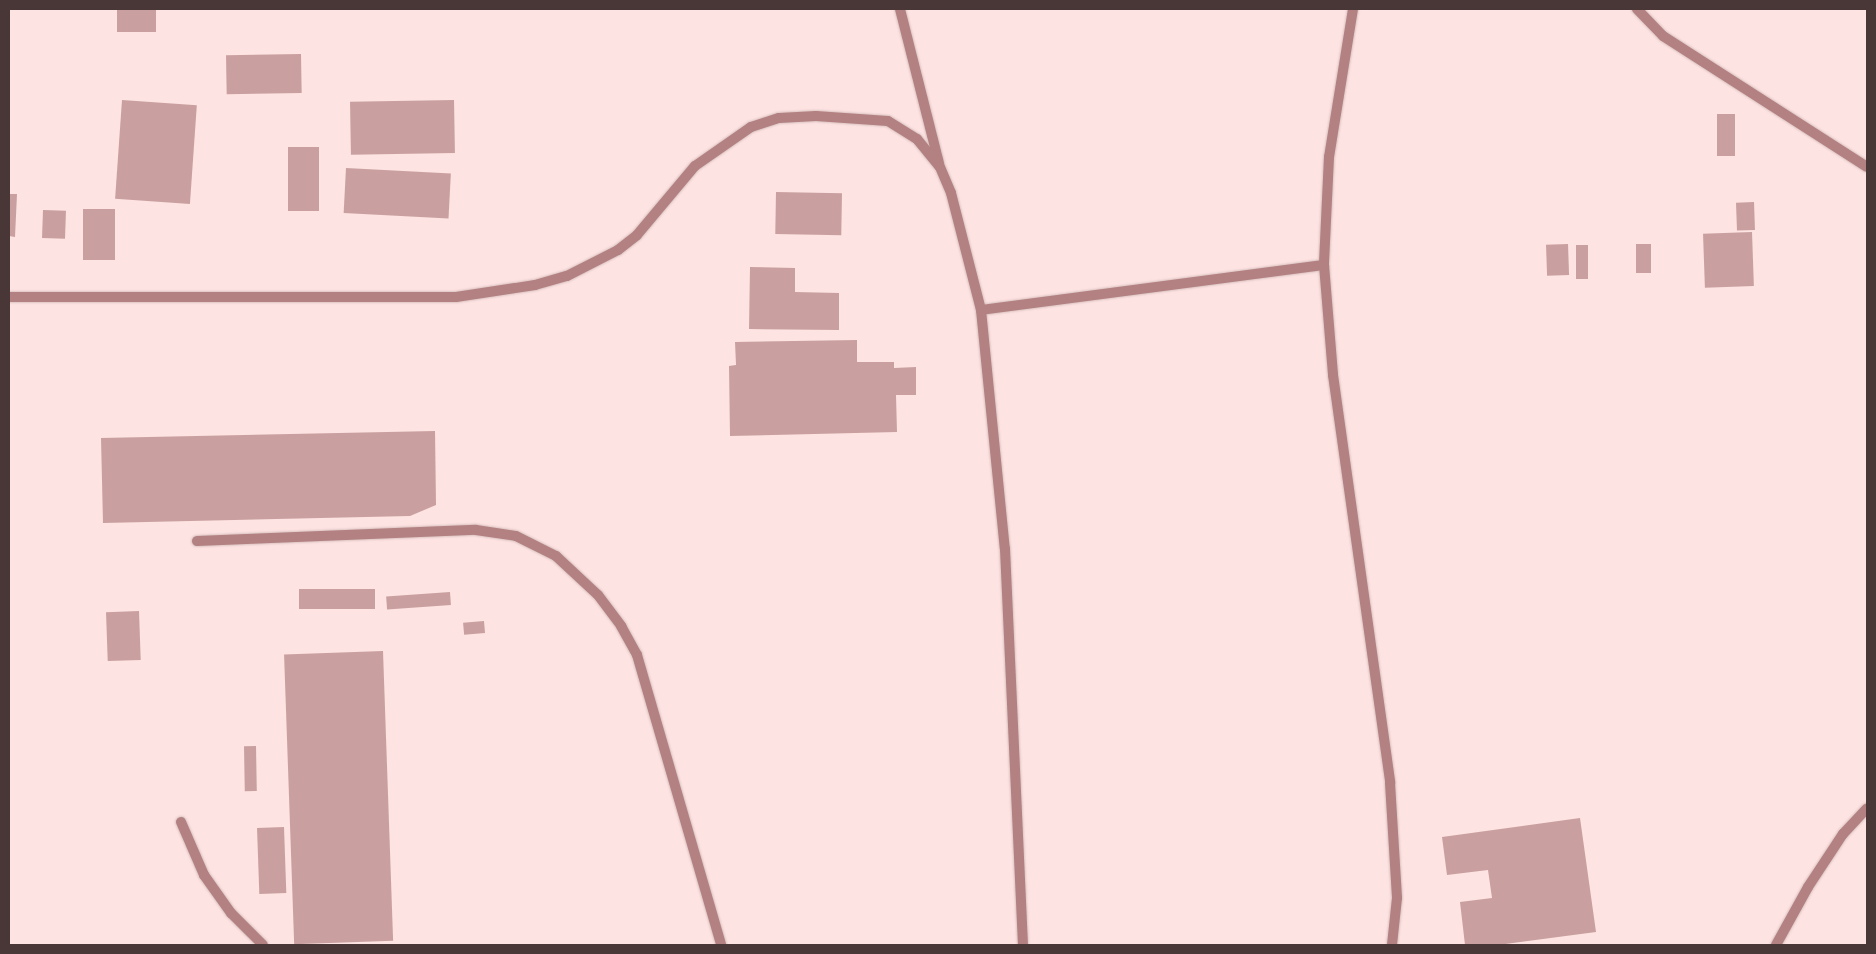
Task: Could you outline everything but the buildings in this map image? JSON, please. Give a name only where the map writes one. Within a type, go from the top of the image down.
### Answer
[{"type":"lane","points":[[900,9],[940,167],[951,193],[981,310],[1005,549],[1023,945]]},
{"type":"lane","points":[[1353,9],[1329,157],[1324,265],[1333,375],[1390,783],[1397,898],[1392,945]]},
{"type":"lane","points":[[1637,9],[1663,36],[1867,166]]},
{"type":"lane","points":[[9,297],[456,297],[535,284],[567,276],[618,250],[636,235],[695,166],[738,136],[779,118],[816,116],[888,121],[917,139],[940,167]]},
{"type":"lane","points":[[981,310],[1324,265]]},
{"type":"lane","points":[[198,541],[476,530],[516,536],[556,556],[598,595],[621,626],[637,655],[721,945]]},
{"type":"lane","points":[[1776,945],[1808,887],[1843,834],[1867,808]]},
{"type":"lane","points":[[181,822],[204,875],[231,913],[262,945]]}]
